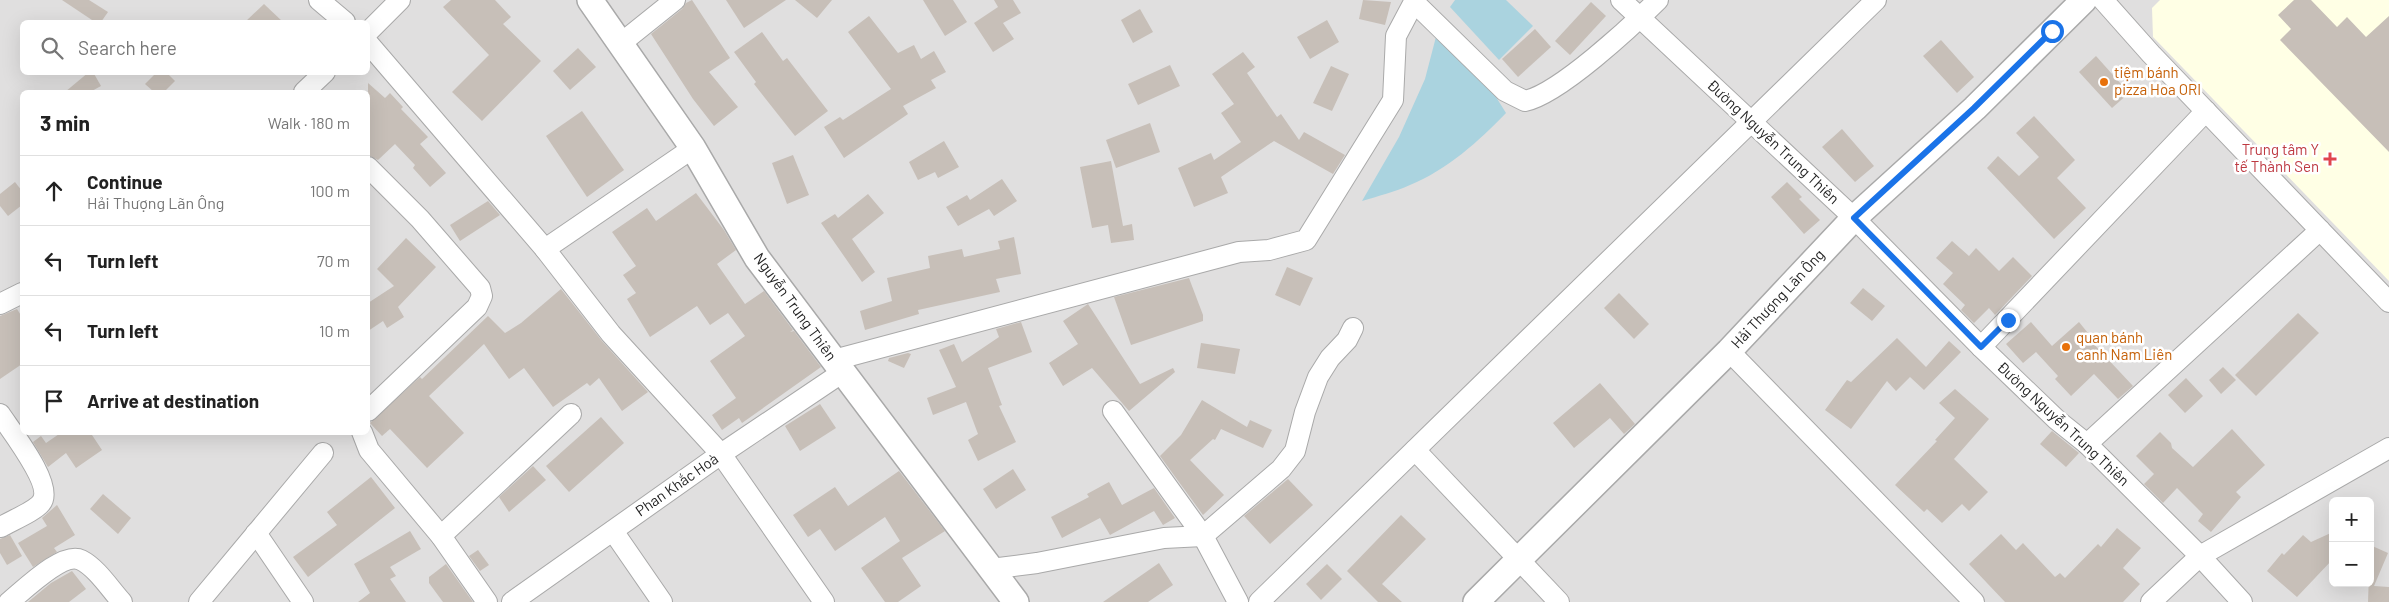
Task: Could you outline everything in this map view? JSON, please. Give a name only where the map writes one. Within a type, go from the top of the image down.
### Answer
[{"type":"street","points":[[319,0],[343,20]]},
{"type":"street","points":[[370,30],[400,0]]},
{"type":"street","name":"Nguyễn Trung Thiên","points":[[590,0],[693,148],[757,258],[1016,602]]},
{"type":"street","points":[[620,44],[675,0]]},
{"type":"street","name":"Đường Nguyễn Trung Thiên","points":[[1621,0],[1854,218],[1981,347],[2057,420],[2087,444],[2200,556],[2242,602]]},
{"type":"street","points":[[1414,1],[1505,91],[1525,101],[1544,94],[1572,74],[1640,18],[1658,0]]},
{"type":"street","points":[[1259,602],[1876,0]]},
{"type":"street","name":"Hải Thượng Lãn Ông","points":[[1476,602],[1729,351],[1854,218],[1974,108],[2084,0]]},
{"type":"street","points":[[2103,0],[2206,112],[2389,302]]},
{"type":"street","name":"Phan Khắc Hoà","points":[[512,602],[721,454],[838,366],[1239,252],[1269,250],[1306,240],[1393,100],[1396,36],[1414,1]]},
{"type":"street","points":[[370,45],[545,249],[611,334],[721,454],[824,602]]},
{"type":"street","points":[[306,90],[322,75]]},
{"type":"street","points":[[1981,347],[2206,112]]},
{"type":"street","points":[[545,249],[693,148]]},
{"type":"street","points":[[370,169],[420,219],[480,288],[482,296],[476,307],[370,408]]},
{"type":"street","points":[[2087,444],[2320,230]]},
{"type":"street","points":[[0,304],[20,294]]},
{"type":"street","points":[[991,569],[1037,563],[1164,538],[1203,536],[1281,469],[1295,452],[1305,412],[1318,377],[1330,358],[1347,340],[1353,328]]},
{"type":"street","points":[[1729,351],[1974,602]]},
{"type":"street","points":[[1113,411],[1203,536],[1238,602]]},
{"type":"street","points":[[0,414],[42,479],[45,493],[41,503],[1,527]]},
{"type":"street","points":[[441,536],[572,414]]},
{"type":"street","points":[[363,435],[369,450],[441,536],[487,602]]},
{"type":"street","points":[[2151,602],[2200,556],[2389,448]]},
{"type":"street","points":[[1415,450],[1560,602]]},
{"type":"street","points":[[199,602],[323,453]]},
{"type":"street","points":[[613,531],[662,602]]},
{"type":"street","points":[[256,534],[303,602]]},
{"type":"street","points":[[9,602],[62,561],[75,558],[87,564],[122,602]]},
{"type":"shaded area","points":[[0,0],[2389,0],[2389,602],[0,602]]},
{"type":"shaded area","name":"Trung tâm Y tế Thành Sen","points":[[2160,0],[2389,0],[2389,281],[2153,37],[2152,8]]},
{"type":"water","points":[[1455,0],[1506,0],[1533,26],[1499,60],[1450,7]]},
{"type":"water","points":[[1437,33],[1496,97],[1506,113],[1462,154],[1424,179],[1392,192],[1362,201],[1399,137],[1425,79]]},
{"type":"building","points":[[62,0],[89,0],[108,12],[102,20],[92,20]]},
{"type":"building","points":[[451,0],[495,0],[511,17],[503,24],[541,61],[482,121],[452,92],[489,55],[443,7]]},
{"type":"building","points":[[692,0],[730,58],[709,72],[738,107],[714,126],[693,99],[651,34],[682,9],[686,3]]},
{"type":"building","points":[[726,0],[786,0],[744,28]]},
{"type":"building","points":[[795,0],[832,0],[817,18]]},
{"type":"building","points":[[923,0],[953,0],[967,22],[945,36]]},
{"type":"building","points":[[994,0],[1013,0],[1021,13],[1003,23],[1014,39],[993,52],[974,23],[998,7]]},
{"type":"building","points":[[1363,0],[1391,2],[1385,25],[1359,19]]},
{"type":"building","points":[[2294,0],[2311,0],[2337,27],[2347,17],[2366,37],[2389,16],[2389,152],[2280,40],[2291,29],[2278,15]]},
{"type":"building","points":[[1591,2],[1606,16],[1570,55],[1555,41]]},
{"type":"building","points":[[264,4],[281,20],[247,20]]},
{"type":"building","points":[[1140,9],[1153,32],[1133,43],[1121,20]]},
{"type":"building","points":[[869,16],[898,53],[914,45],[921,59],[934,51],[946,72],[931,80],[936,88],[903,106],[908,114],[844,158],[824,127],[840,117],[843,120],[891,89],[848,32]]},
{"type":"building","points":[[1327,20],[1339,42],[1310,59],[1297,37]]},
{"type":"building","points":[[1535,29],[1551,47],[1518,77],[1502,59]]},
{"type":"building","points":[[762,32],[783,61],[787,58],[828,111],[795,136],[754,84],[756,82],[734,52]]},
{"type":"building","points":[[1941,40],[1974,77],[1957,93],[1923,56]]},
{"type":"building","points":[[578,48],[596,67],[570,90],[553,71]]},
{"type":"building","points":[[1243,52],[1255,67],[1247,73],[1277,117],[1281,114],[1299,140],[1304,132],[1345,155],[1333,174],[1274,141],[1221,177],[1228,193],[1194,207],[1178,168],[1211,153],[1214,160],[1241,142],[1221,113],[1234,104],[1212,74]]},
{"type":"building","name":"tiệm bánh pizza Hoa ORI","points":[[2096,56],[2129,93],[2112,108],[2079,72]]},
{"type":"building","points":[[1170,65],[1180,86],[1138,105],[1128,84]]},
{"type":"building","points":[[1331,66],[1349,74],[1332,111],[1313,103]]},
{"type":"building","points":[[85,75],[95,75],[101,86],[94,90],[67,90]]},
{"type":"building","points":[[154,75],[169,75],[175,81],[166,90],[152,90],[145,84]]},
{"type":"building","points":[[368,83],[385,98],[390,93],[403,107],[401,109],[428,137],[420,144],[446,173],[430,187],[413,168],[415,165],[395,144],[378,160],[370,156],[370,90],[368,90]]},
{"type":"building","points":[[582,111],[624,170],[587,197],[546,136]]},
{"type":"building","points":[[2034,116],[2075,160],[2057,178],[2086,208],[2054,239],[1987,168],[1998,156],[2019,176],[2039,157],[2016,133]]},
{"type":"building","points":[[1150,123],[1160,152],[1116,168],[1106,140]]},
{"type":"building","points":[[1842,129],[1874,166],[1855,182],[1822,147]]},
{"type":"building","points":[[944,141],[959,167],[938,178],[935,172],[918,180],[909,162]]},
{"type":"building","points":[[793,155],[809,195],[787,204],[772,163]]},
{"type":"building","points":[[1111,161],[1123,226],[1132,224],[1134,240],[1111,243],[1108,225],[1092,228],[1080,167]]},
{"type":"building","points":[[1002,179],[1017,201],[994,216],[989,209],[958,226],[946,207],[967,195],[970,200]]},
{"type":"building","points":[[15,182],[20,188],[20,207],[8,216],[0,206],[0,194]]},
{"type":"building","points":[[1787,182],[1802,197],[1799,199],[1820,220],[1804,234],[1771,197]]},
{"type":"building","points":[[696,193],[724,230],[736,250],[717,264],[745,304],[764,291],[793,330],[790,332],[794,331],[821,367],[742,423],[739,418],[722,430],[712,415],[736,398],[710,361],[745,336],[728,313],[710,325],[697,306],[650,337],[627,299],[636,293],[623,275],[636,266],[612,232],[647,208],[656,221]]},
{"type":"building","points":[[868,194],[884,213],[852,239],[875,272],[862,282],[821,223],[835,214],[838,218]]},
{"type":"building","points":[[488,201],[500,215],[460,241],[450,225]]},
{"type":"building","points":[[1014,237],[1021,274],[996,279],[1000,292],[918,310],[919,314],[865,330],[860,311],[892,301],[887,278],[930,268],[928,256],[962,249],[964,257],[1000,249],[998,241]]},
{"type":"building","points":[[406,238],[436,267],[398,307],[404,317],[387,328],[383,321],[370,330],[370,302],[394,286],[377,269]]},
{"type":"building","points":[[1952,241],[1969,256],[1976,248],[1999,271],[2013,257],[2032,276],[1995,315],[1989,308],[1974,323],[1961,310],[1965,305],[1943,284],[1953,273],[1936,258]]},
{"type":"building","points":[[1287,267],[1313,278],[1300,306],[1275,295]]},
{"type":"building","points":[[1189,278],[1203,315],[1203,321],[1131,345],[1114,297]]},
{"type":"building","points":[[1863,288],[1885,306],[1872,321],[1850,303]]},
{"type":"building","points":[[561,289],[602,341],[648,392],[622,411],[599,378],[590,386],[587,383],[553,407],[524,368],[509,379],[484,344],[429,396],[464,433],[427,468],[390,429],[382,436],[370,423],[420,377],[422,379],[488,316],[505,333],[521,323]]},
{"type":"building","points":[[1619,293],[1649,324],[1634,339],[1604,308]]},
{"type":"building","points":[[1088,304],[1140,384],[1173,368],[1175,372],[1129,411],[1092,368],[1063,386],[1049,363],[1078,344],[1063,321]]},
{"type":"building","points":[[17,309],[20,314],[20,365],[0,379],[0,316]]},
{"type":"building","points":[[2298,313],[2319,333],[2256,396],[2235,375]]},
{"type":"building","points":[[1021,322],[1032,352],[988,368],[1002,405],[999,406],[1016,442],[978,461],[968,440],[978,434],[966,402],[933,415],[927,398],[956,387],[939,350],[954,344],[962,362],[999,337],[996,329]]},
{"type":"building","points":[[2031,322],[2052,346],[2079,322],[2092,338],[2090,340],[2133,386],[2118,399],[2094,374],[2071,396],[2055,379],[2058,376],[2036,352],[2023,363],[2006,344]]},
{"type":"building","points":[[1897,338],[1926,367],[1949,341],[1961,352],[1924,390],[1910,377],[1896,391],[1887,381],[1851,429],[1825,410],[1847,380],[1851,382]]},
{"type":"building","points":[[1201,343],[1240,349],[1235,374],[1197,368]]},
{"type":"building","points":[[908,353],[911,354],[904,368],[888,361],[889,358]]},
{"type":"building","points":[[2223,367],[2236,380],[2221,394],[2209,380]]},
{"type":"building","points":[[2186,378],[2203,396],[2185,413],[2168,395]]},
{"type":"building","points":[[1600,383],[1635,424],[1624,434],[1610,418],[1574,448],[1553,423]]},
{"type":"building","points":[[1955,389],[1989,419],[1954,459],[1988,492],[1969,511],[1962,504],[1942,523],[1927,509],[1924,512],[1895,485],[1937,441],[1935,440],[1955,418],[1939,403]]},
{"type":"building","points":[[1202,400],[1247,427],[1250,420],[1272,430],[1263,448],[1221,429],[1215,440],[1213,439],[1190,460],[1224,495],[1203,515],[1160,456],[1181,435]]},
{"type":"building","points":[[820,404],[836,428],[800,451],[785,426]]},
{"type":"building","points":[[601,417],[624,443],[569,492],[546,466]]},
{"type":"building","points":[[2232,429],[2265,465],[2236,492],[2241,497],[2211,532],[2198,521],[2203,514],[2177,488],[2163,503],[2144,484],[2154,474],[2136,456],[2160,432],[2171,443],[2172,448],[2193,467]]},
{"type":"building","points":[[2052,431],[2079,453],[2066,467],[2040,444]]},
{"type":"building","points":[[58,435],[92,435],[102,450],[76,468],[66,453],[48,467],[33,442],[41,436],[46,443]]},
{"type":"building","points":[[533,466],[546,480],[509,512],[499,497]]},
{"type":"building","points":[[1013,469],[1026,490],[996,509],[983,489]]},
{"type":"building","points":[[899,471],[945,531],[902,558],[921,586],[898,602],[885,602],[861,568],[900,541],[885,517],[835,551],[820,529],[808,537],[793,515],[835,487],[848,506]]},
{"type":"building","points":[[371,477],[395,508],[308,577],[293,557],[337,525],[327,512]]},
{"type":"building","points":[[1288,479],[1313,505],[1270,544],[1244,516]]},
{"type":"building","points":[[1109,482],[1122,505],[1154,488],[1175,518],[1163,525],[1154,511],[1110,535],[1100,518],[1062,538],[1051,517],[1089,497],[1087,494]]},
{"type":"building","points":[[103,494],[131,518],[118,534],[90,509]]},
{"type":"building","points":[[57,505],[75,535],[54,548],[57,552],[33,567],[18,543],[47,526],[42,518]]},
{"type":"building","points":[[1401,515],[1426,539],[1382,584],[1402,602],[1378,602],[1347,571]]},
{"type":"building","points":[[2117,528],[2141,548],[2123,568],[2140,584],[2123,602],[2005,602],[1969,564],[2001,534],[2016,550],[2023,543],[2055,577],[2060,573],[2065,578],[2098,544],[2101,547]]},
{"type":"building","points":[[410,531],[421,549],[390,567],[396,576],[390,579],[406,602],[358,602],[370,593],[354,564]]},
{"type":"building","points":[[2329,534],[2329,563],[2297,597],[2267,571],[2282,553],[2284,555],[2303,535],[2311,542]]},
{"type":"building","points":[[10,535],[22,556],[7,565],[0,553],[0,539]]},
{"type":"building","points":[[2374,547],[2388,553],[2374,586]]},
{"type":"building","points":[[478,550],[489,565],[480,571],[469,556]]},
{"type":"building","points":[[1159,563],[1173,585],[1148,602],[1103,602]]},
{"type":"building","points":[[446,564],[473,602],[443,602],[429,583],[429,577]]},
{"type":"building","points":[[1327,564],[1342,579],[1321,600],[1306,584]]},
{"type":"building","points":[[72,571],[86,589],[69,602],[28,602],[51,583]]},
{"type":"building","points":[[2369,587],[2389,587],[2389,602],[2368,602]]},
{"type":"place","name":"tiệm bánh pizza Hoa ORI","points":[[2104,82]]},
{"type":"place","name":"Trung tâm Y tế Thành Sen","points":[[2330,159]]},
{"type":"place","name":"quan bánh canh Nam Liên","points":[[2066,347]]},
{"type":"route","points":[[2008,320],[1981,347],[1854,218],[1974,108],[2052,31]]}]
